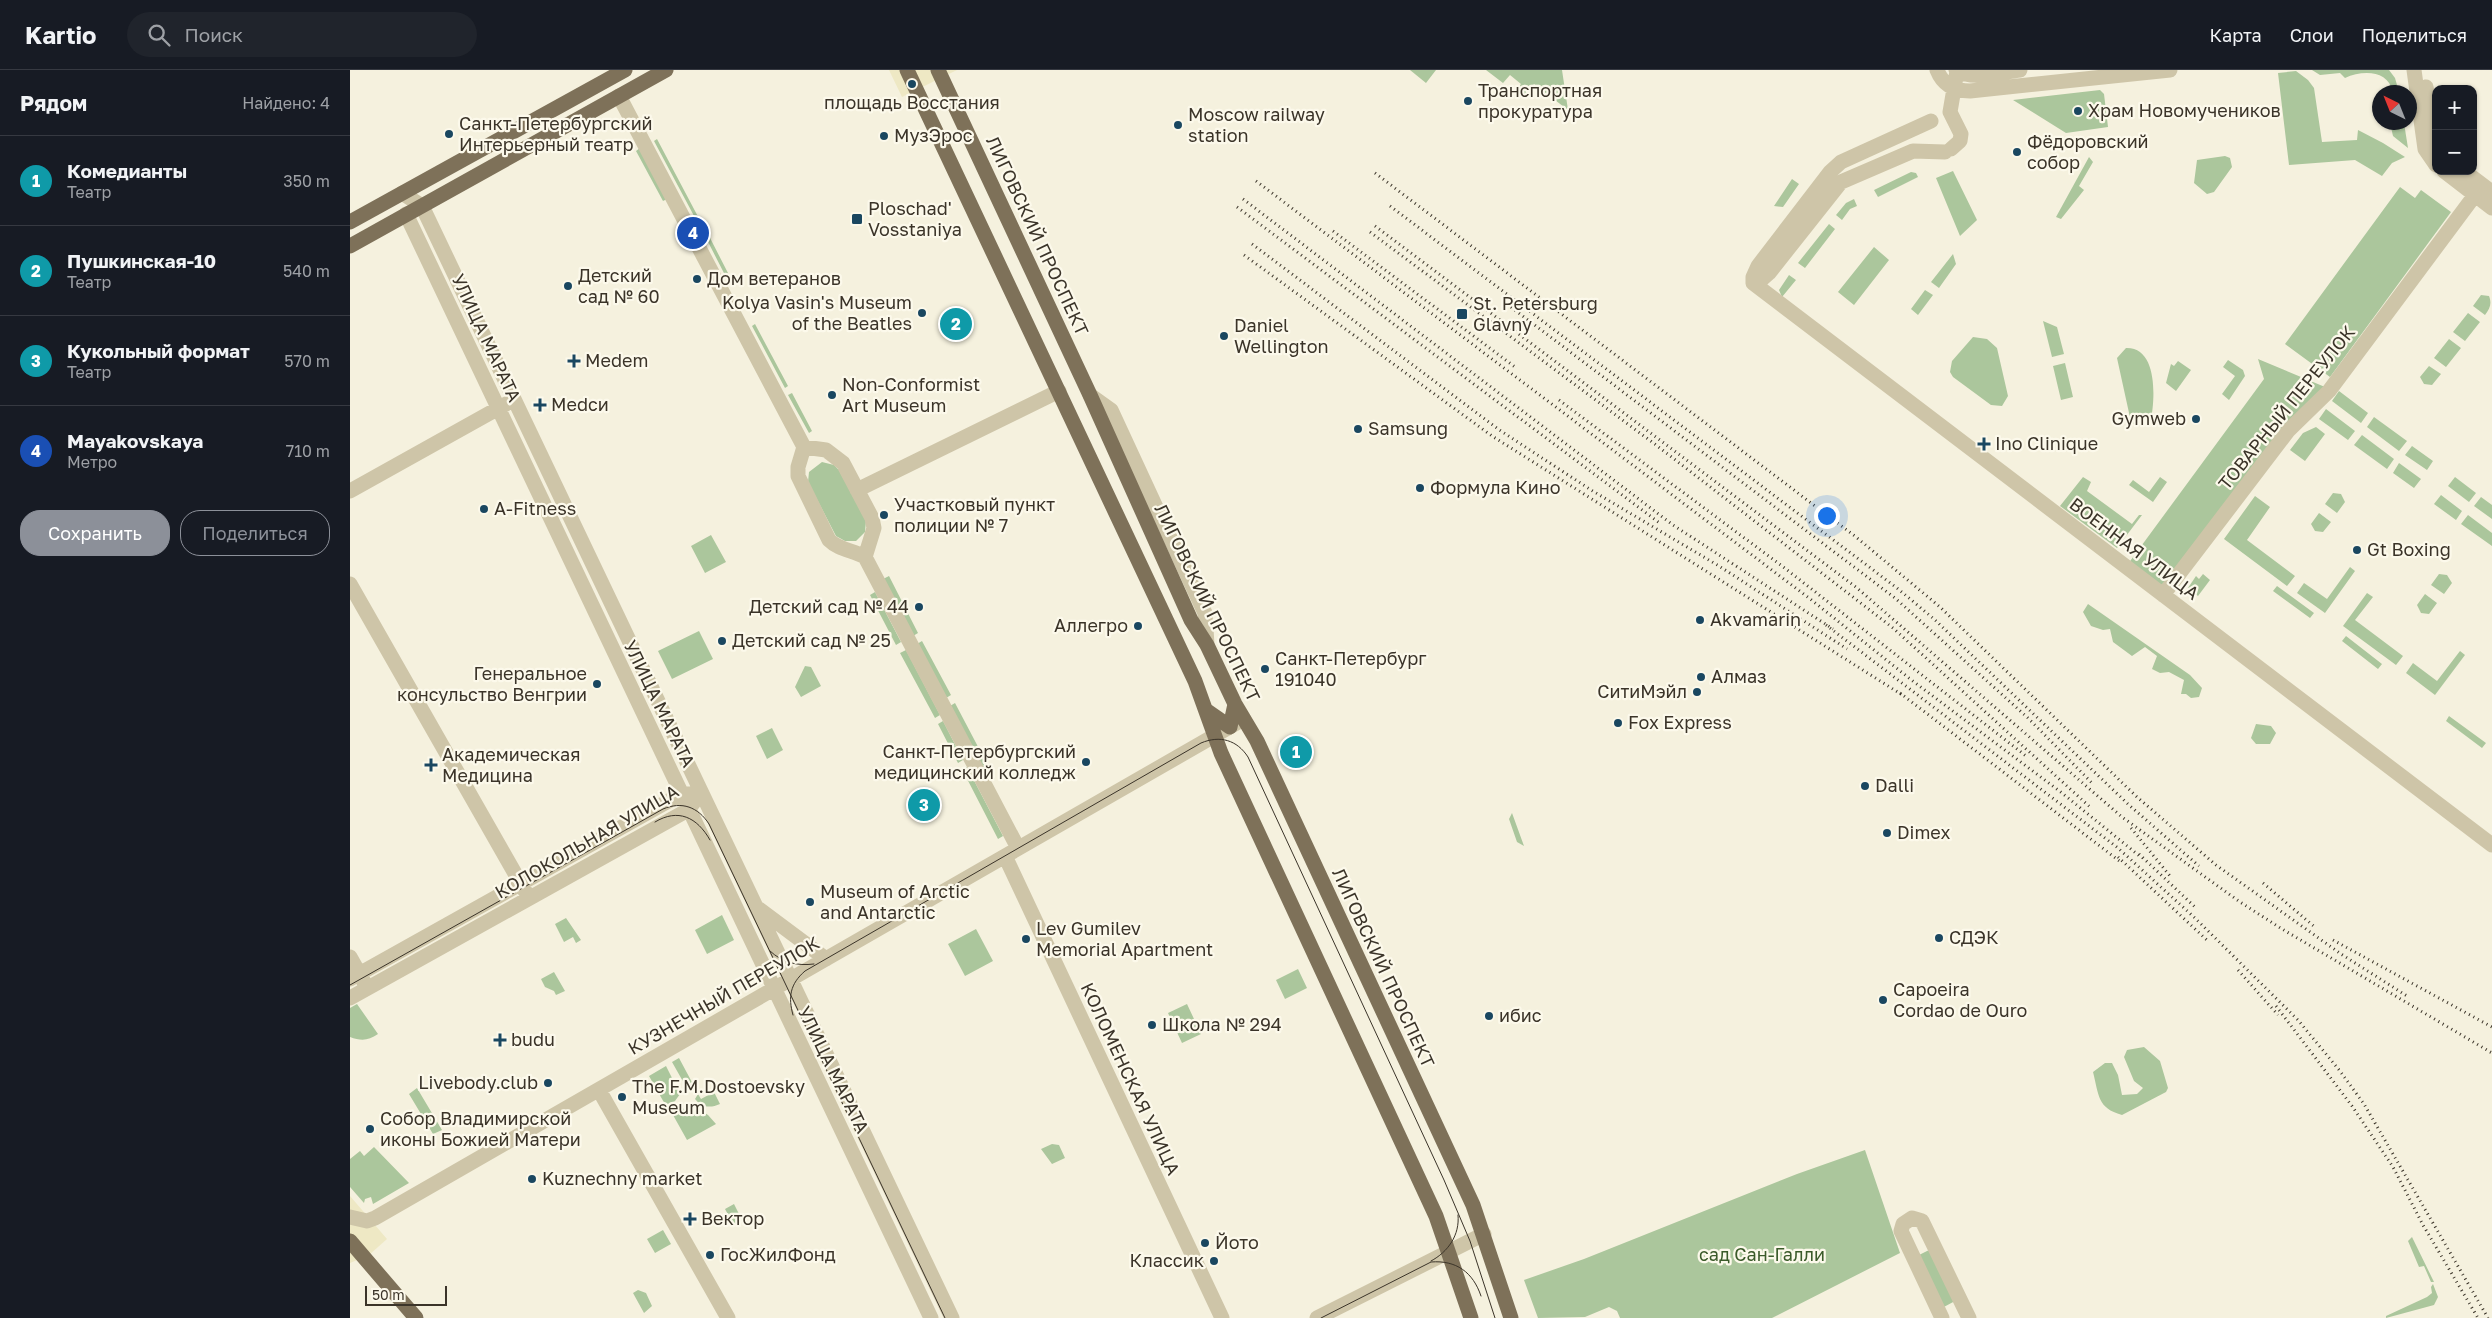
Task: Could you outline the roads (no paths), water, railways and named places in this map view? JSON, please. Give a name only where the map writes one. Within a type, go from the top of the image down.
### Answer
[{"type":"main road","points":[[350,222],[625,70]]},
{"type":"main road","points":[[350,246],[666,70]]},
{"type":"main road","points":[[908,70],[1207,711],[1221,753],[1421,1182],[1450,1251],[1471,1318]]},
{"type":"main road","name":"ЛИГОВСКИЙ ПРОСПЕКТ","points":[[938,70],[1090,395],[1191,620],[1207,645],[1235,704],[1258,741],[1451,1157],[1484,1234],[1511,1318]]},
{"type":"main road","points":[[982,226],[1006,215]]},
{"type":"main road","points":[[1207,711],[1230,726],[1235,704]]},
{"type":"main road","points":[[350,1241],[416,1318]]},
{"type":"street","points":[[1937,70],[1943,81],[1954,89],[1975,91],[2113,73],[2170,70]]},
{"type":"street","points":[[1950,112],[1838,165],[1758,266],[1753,282],[1760,281],[1769,273],[1841,182],[1913,151],[1948,150],[1960,141],[1960,134],[1950,112],[1956,71],[1975,75],[2020,70]]},
{"type":"street","points":[[2414,70],[2425,149],[2432,159]]},
{"type":"street","points":[[2424,70],[2434,130]]},
{"type":"street","points":[[619,96],[806,451],[798,476],[801,486],[829,540],[842,549],[861,550],[874,528],[872,518],[858,490],[843,463],[836,456],[826,450],[806,451]]},
{"type":"street","points":[[2449,175],[2492,208]]},
{"type":"street","points":[[2469,175],[2492,192]]},
{"type":"street","points":[[402,193],[422,206]]},
{"type":"street","name":"ТОВАРНЫЙ ПЕРЕУЛОК","points":[[2163,595],[2288,431],[2329,391],[2475,195]]},
{"type":"street","name":"УЛИЦА МАРАТА","points":[[422,206],[952,1318]]},
{"type":"street","name":"УЛИЦА МАРАТА","points":[[406,214],[931,1318]]},
{"type":"street","name":"ВОЕННАЯ УЛИЦА","points":[[1753,282],[2492,845]]},
{"type":"street","points":[[858,490],[1059,391]]},
{"type":"street","points":[[350,491],[514,399]]},
{"type":"street","name":"КОЛОМЕНСКАЯ УЛИЦА","points":[[861,550],[1012,852],[1222,1318]]},
{"type":"street","points":[[350,584],[528,898]]},
{"type":"street","name":"КУЗНЕЧНЫЙ ПЕРЕУЛОК","points":[[350,1217],[367,1221],[375,1218],[1244,719]]},
{"type":"street","name":"КОЛОКОЛЬНАЯ УЛИЦА","points":[[355,976],[681,794],[702,793]]},
{"type":"street","name":"КОЛОКОЛЬНАЯ УЛИЦА","points":[[350,998],[688,810],[702,793]]},
{"type":"street","name":"УЛИЦА МАРАТА","points":[[758,909],[826,959]]},
{"type":"street","points":[[350,957],[355,976],[368,988]]},
{"type":"street","points":[[598,1090],[728,1318]]},
{"type":"street","points":[[1942,1318],[1901,1231],[1903,1224],[1912,1218],[1922,1220],[1969,1318]]},
{"type":"street","points":[[1317,1318],[1484,1234]]},
{"type":"tram line","points":[[793,1015],[791,1002],[793,986],[805,971],[1201,743],[1215,739],[1233,743],[1244,751],[1248,757],[1444,1180],[1470,1241],[1495,1318]]},
{"type":"tram line","points":[[350,985],[663,809],[683,806],[695,810],[709,824],[945,1318]]},
{"type":"tram line","points":[[655,822],[671,816],[679,815],[686,817],[699,826],[710,840]]},
{"type":"tram line","points":[[770,951],[790,963],[814,964]]},
{"type":"tram line","points":[[1431,1261],[1443,1253],[1452,1242],[1457,1229],[1458,1215]]},
{"type":"tram line","points":[[1321,1318],[1431,1262],[1448,1263],[1462,1269],[1473,1280],[1481,1296]]},
{"type":"railway","points":[[1375,173],[1856,537],[1940,607],[2137,797],[2216,865],[2341,954],[2407,996]]},
{"type":"railway","points":[[1256,181],[1809,598],[1914,682],[2062,793],[2142,858]]},
{"type":"railway","points":[[1243,199],[1673,525],[1833,629]]},
{"type":"railway","points":[[1390,206],[1897,588],[1934,619],[2129,805],[2199,866]]},
{"type":"railway","points":[[1237,207],[1661,524]]},
{"type":"railway","points":[[1375,226],[1857,588],[2122,817],[2240,902],[2282,929],[2492,1053]]},
{"type":"railway","points":[[1333,231],[1515,367]]},
{"type":"railway","points":[[1370,232],[1656,445],[1893,628],[2090,807]]},
{"type":"railway","points":[[1252,244],[1498,429],[1591,490],[1719,566],[1847,649]]},
{"type":"railway","points":[[1244,255],[1492,436],[1904,696]]},
{"type":"railway","points":[[1503,301],[1895,598],[2028,718],[2094,785]]},
{"type":"railway","points":[[1559,400],[1782,566],[2026,756]]},
{"type":"railway","points":[[1826,625],[2118,848],[2195,918],[2298,1020],[2340,1071],[2364,1104],[2488,1318]]},
{"type":"railway","points":[[1900,693],[2122,863]]},
{"type":"railway","points":[[2131,828],[2170,876]]},
{"type":"railway","points":[[2139,854],[2195,907]]},
{"type":"railway","points":[[2118,857],[2209,942]]},
{"type":"railway","points":[[2263,883],[2316,928]]},
{"type":"railway","points":[[2333,940],[2492,1027]]},
{"type":"railway","points":[[2238,970],[2278,1015]]},
{"type":"railway","points":[[2276,1006],[2352,1106],[2393,1167],[2423,1225],[2478,1318]]},
{"type":"place","name":"площадь Восстания","points":[[912,84]]},
{"type":"place","name":"Транспортная прокуратура","points":[[1468,101]]},
{"type":"place","name":"Храм Новомучеников","points":[[2078,111]]},
{"type":"place","name":"Moscow railway station","points":[[1178,125]]},
{"type":"place","name":"Санкт-Петербургский Интерьерный театр","points":[[449,134]]},
{"type":"place","name":"МузЭрос","points":[[884,136]]},
{"type":"place","name":"Фёдоровский собор","points":[[2017,152]]},
{"type":"place","name":"Ploschad' Vosstaniya","points":[[857,219]]},
{"type":"place","name":"Mayakovskaya","points":[[693,233]]},
{"type":"place","name":"Дом ветеранов","points":[[697,279]]},
{"type":"place","name":"Детский сад № 60","points":[[568,286]]},
{"type":"place","name":"Kolya Vasin's Museum of the Beatles","points":[[922,313]]},
{"type":"place","name":"St. Petersburg Glavny","points":[[1462,314]]},
{"type":"place","name":"Пушкинская-10","points":[[956,324]]},
{"type":"place","name":"Daniel Wellington","points":[[1224,336]]},
{"type":"place","name":"Medem","points":[[574,361]]},
{"type":"place","name":"Non-Conformist Art Museum","points":[[832,395]]},
{"type":"place","name":"Medси","points":[[540,405]]},
{"type":"place","name":"Gymweb","points":[[2196,419]]},
{"type":"place","name":"Samsung","points":[[1358,429]]},
{"type":"place","name":"Ino Clinique","points":[[1984,444]]},
{"type":"place","name":"Формула Кино","points":[[1420,488]]},
{"type":"place","name":"A-Fitness","points":[[484,509]]},
{"type":"place","name":"Участковый пункт полиции № 7","points":[[884,515]]},
{"type":"place","name":"Gt Boxing","points":[[2357,550]]},
{"type":"place","name":"Детский сад № 44","points":[[919,607]]},
{"type":"place","name":"Akvamarin","points":[[1700,620]]},
{"type":"place","name":"Аллегро","points":[[1138,626]]},
{"type":"place","name":"Детский сад № 25","points":[[722,641]]},
{"type":"place","name":"Санкт-Петербург 191040","points":[[1265,669]]},
{"type":"place","name":"Алмаз","points":[[1701,677]]},
{"type":"place","name":"Генеральное консульство Венгрии","points":[[597,684]]},
{"type":"place","name":"СитиМэйл","points":[[1697,692]]},
{"type":"place","name":"Fox Express","points":[[1618,723]]},
{"type":"place","name":"Комедианты","points":[[1296,752]]},
{"type":"place","name":"Санкт-Петербургский медицинский колледж","points":[[1086,762]]},
{"type":"place","name":"Академическая Медицина","points":[[431,765]]},
{"type":"place","name":"Dalli","points":[[1865,786]]},
{"type":"place","name":"Кукольный формат","points":[[924,805]]},
{"type":"place","name":"Dimex","points":[[1887,833]]},
{"type":"place","name":"Museum of Arctic and Antarctic","points":[[810,902]]},
{"type":"place","name":"СДЭК","points":[[1939,938]]},
{"type":"place","name":"Lev Gumilev Memorial Apartment","points":[[1026,939]]},
{"type":"place","name":"Capoeira Cordao de Ouro","points":[[1883,1000]]},
{"type":"place","name":"ибис","points":[[1489,1016]]},
{"type":"place","name":"Школа № 294","points":[[1152,1025]]},
{"type":"place","name":"budu","points":[[500,1040]]},
{"type":"place","name":"Livebody.club","points":[[548,1083]]},
{"type":"place","name":"The F.M.Dostoevsky Museum","points":[[622,1097]]},
{"type":"place","name":"Собор Владимирской иконы Божией Матери","points":[[370,1129]]},
{"type":"place","name":"Kuznechny market","points":[[532,1179]]},
{"type":"place","name":"Вектор","points":[[690,1219]]},
{"type":"place","name":"Йото","points":[[1205,1243]]},
{"type":"place","name":"ГосЖилФонд","points":[[710,1255]]},
{"type":"place","name":"Классик","points":[[1214,1261]]},
{"type":"park label","name":"сад Сан-Галли","points":[[1762,1255]]}]
